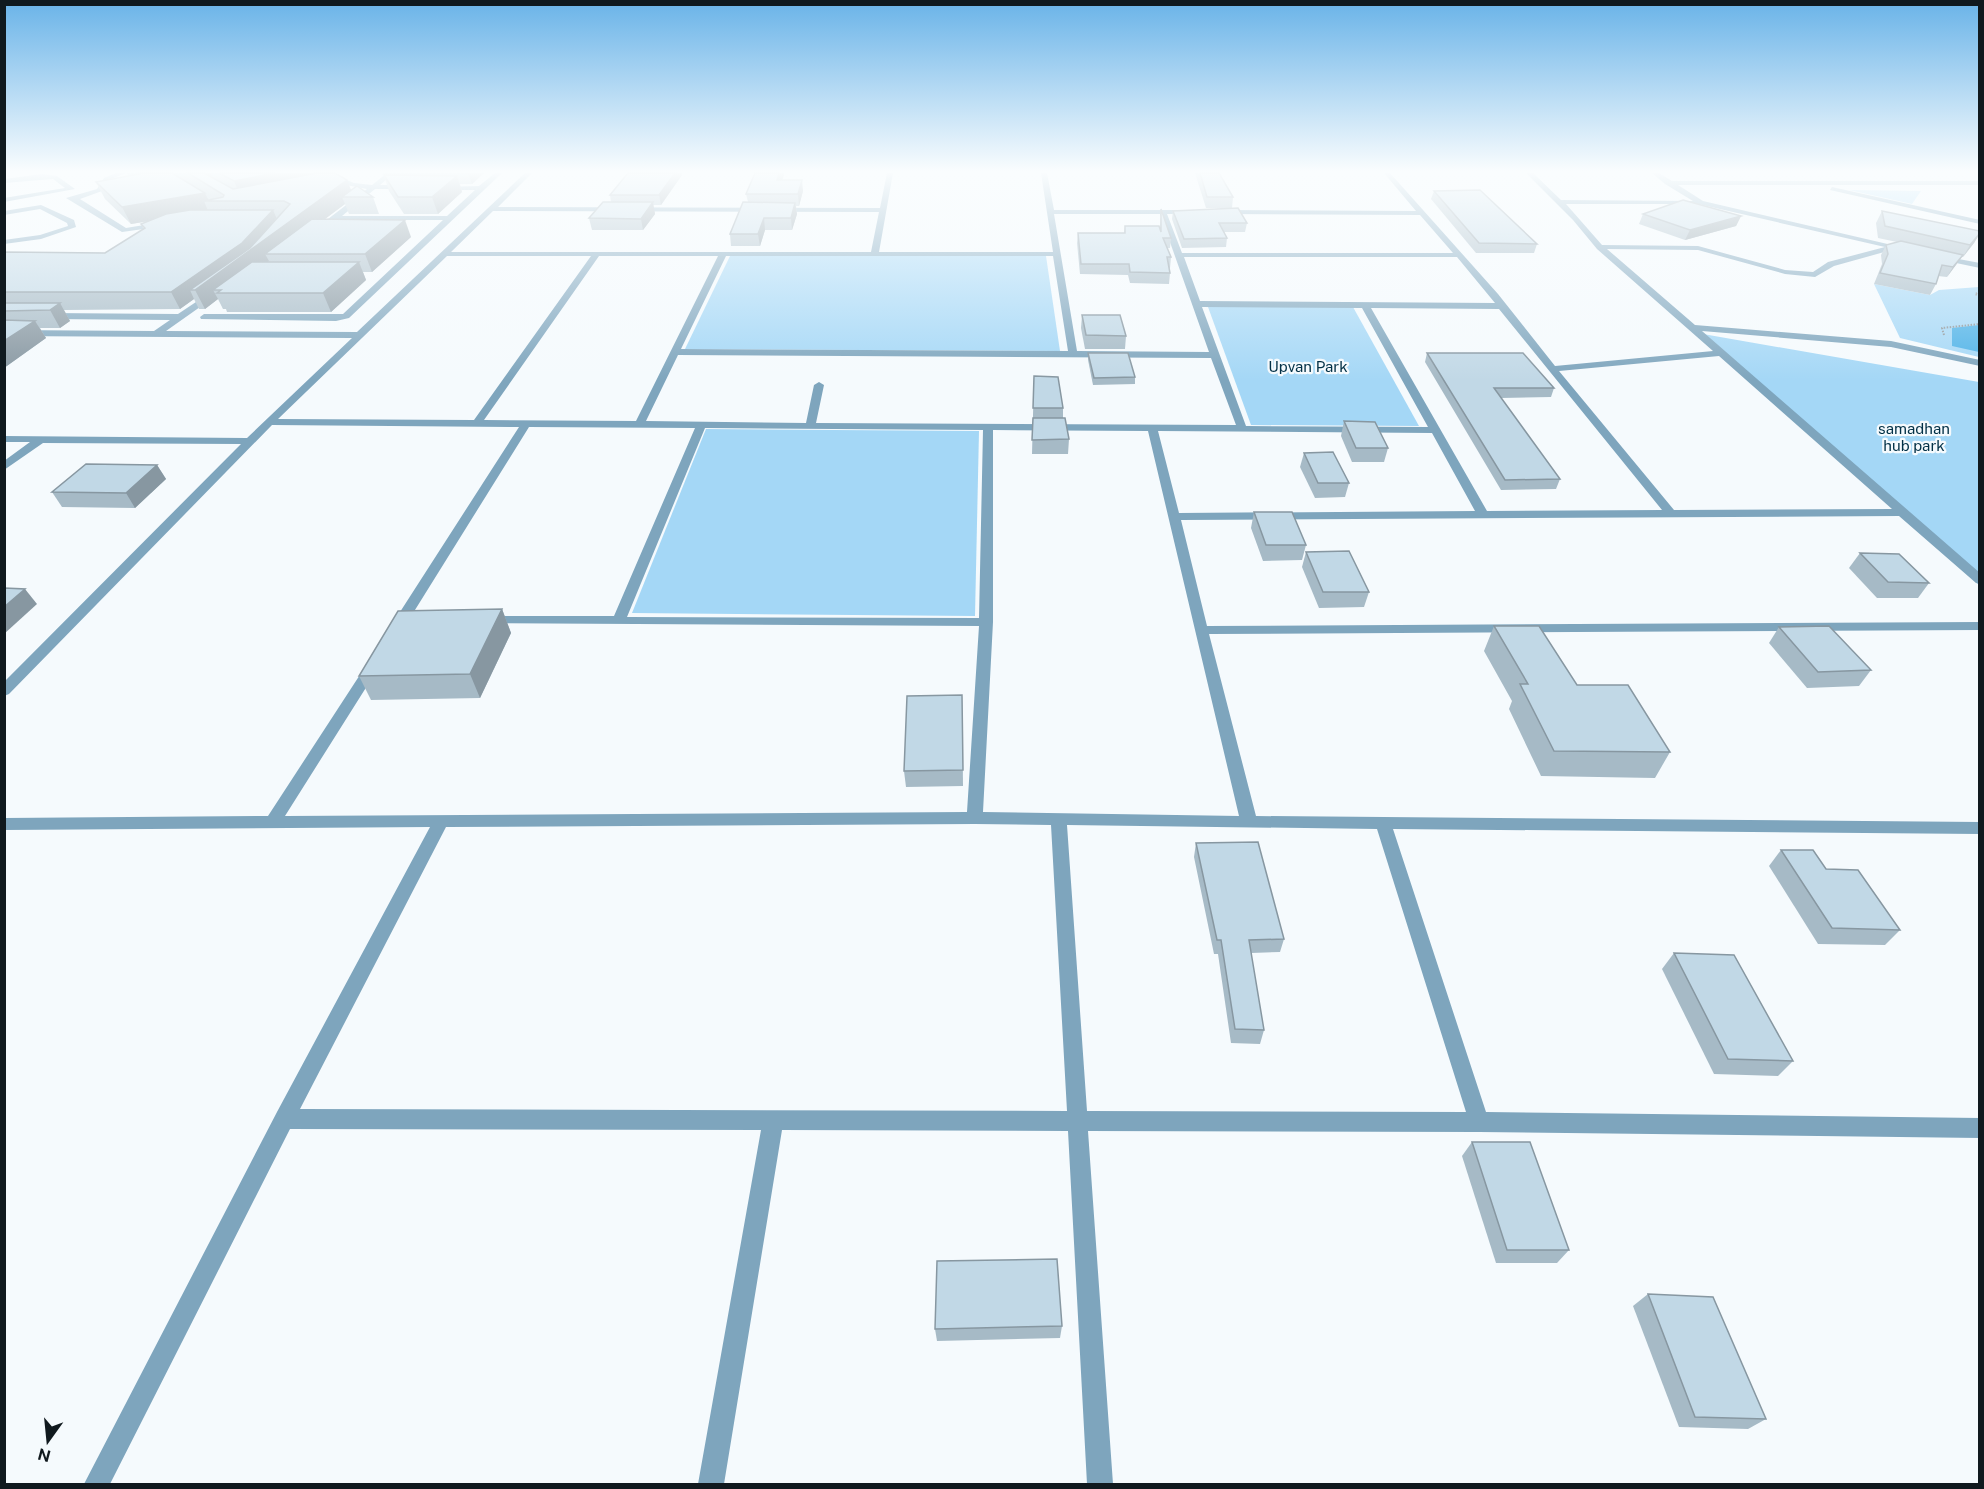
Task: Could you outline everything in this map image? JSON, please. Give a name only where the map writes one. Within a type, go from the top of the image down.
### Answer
[{"type":"street","points":[[204,317],[342,318],[423,242]]},
{"type":"street","points":[[4,692],[269,422],[455,242]]},
{"type":"street","points":[[875,254],[877,242]]},
{"type":"street","points":[[1055,242],[1073,354]]},
{"type":"street","points":[[1175,242],[1242,429]]},
{"type":"street","points":[[1448,242],[1495,296],[1671,514]]},
{"type":"street","points":[[1596,242],[1980,580]]},
{"type":"street","points":[[1874,242],[1916,251]]},
{"type":"street","points":[[1600,247],[1698,248],[1785,272],[1815,275],[1831,264],[1894,247]]},
{"type":"street","points":[[445,254],[1057,254]]},
{"type":"street","points":[[477,423],[597,254]]},
{"type":"street","points":[[640,424],[723,254]]},
{"type":"street","points":[[1926,254],[1980,266]]},
{"type":"street","points":[[1180,255],[1459,255]]},
{"type":"street","points":[[375,276],[387,276]]},
{"type":"street","points":[[157,333],[225,285]]},
{"type":"street","points":[[1198,304],[1501,306]]},
{"type":"street","points":[[1365,305],[1483,515]]},
{"type":"street","points":[[182,334],[213,310]]},
{"type":"street","points":[[40,316],[180,317]]},
{"type":"street","points":[[1695,328],[1891,344],[1980,363]]},
{"type":"street","points":[[4,333],[359,335]]},
{"type":"street","points":[[675,352],[1216,355]]},
{"type":"street","points":[[1552,369],[1721,353]]},
{"type":"street","points":[[810,426],[819,385]]},
{"type":"street","points":[[269,422],[1437,430]]},
{"type":"street","points":[[390,639],[408,620],[526,424]]},
{"type":"street","points":[[619,620],[701,425]]},
{"type":"street","points":[[975,818],[986,622],[988,427]]},
{"type":"street","points":[[1152,428],[1249,822]]},
{"type":"street","points":[[4,439],[250,441]]},
{"type":"street","points":[[4,467],[40,440]]},
{"type":"street","points":[[1174,517],[1905,512]]},
{"type":"street","points":[[471,620],[986,622]]},
{"type":"street","points":[[1202,630],[1980,626]]},
{"type":"street","points":[[272,823],[377,658]]},
{"type":"street","points":[[4,824],[975,818],[1980,828]]},
{"type":"street","points":[[97,1485],[284,1119],[442,820]]},
{"type":"street","points":[[1059,820],[1100,1485]]},
{"type":"street","points":[[1383,822],[1479,1122]]},
{"type":"street","points":[[284,1119],[1479,1122],[1980,1128]]},
{"type":"street","points":[[711,1485],[773,1120]]},
{"type":"green space","points":[[730,256],[1046,256],[1060,351],[685,349]]},
{"type":"green space","points":[[1874,284],[1930,295],[1939,290],[1979,287],[1979,357],[1900,338]]},
{"type":"green space","name":"Upvan Park","points":[[1208,307],[1353,307],[1419,426],[1251,425]]},
{"type":"green space","name":"samadhan hub park","points":[[1703,334],[1979,382],[1979,585]]},
{"type":"green space","points":[[706,429],[979,431],[975,616],[632,613]]},
{"type":"water","points":[[1979,325],[1979,352],[1952,346],[1952,328]]},
{"type":"building","points":[[122,242],[242,242],[171,292],[4,292],[4,252],[105,253]]},
{"type":"building","points":[[255,242],[261,242],[195,290],[190,290]]},
{"type":"building","points":[[280,242],[379,242],[365,254],[265,254]]},
{"type":"building","points":[[1079,242],[1165,242],[1171,257],[1167,257],[1170,273],[1130,272],[1129,264],[1081,264]]},
{"type":"building","points":[[1535,242],[1537,244],[1479,243]]},
{"type":"building","points":[[1908,242],[1963,255],[1953,267],[1942,265],[1936,284],[1880,273],[1888,254],[1886,245]]},
{"type":"building","points":[[252,262],[359,262],[323,293],[217,293],[221,290],[213,290]]},
{"type":"building","points":[[4,303],[60,303],[50,310],[4,311]]},
{"type":"building","points":[[1082,315],[1120,315],[1126,336],[1086,335]]},
{"type":"building","points":[[4,320],[35,321],[4,341]]},
{"type":"building","points":[[1088,353],[1128,353],[1135,377],[1094,378]]},
{"type":"building","points":[[1427,353],[1523,353],[1554,388],[1494,388],[1560,479],[1505,480]]},
{"type":"building","points":[[1034,376],[1058,377],[1063,408],[1033,408]]},
{"type":"building","points":[[1033,418],[1065,418],[1069,439],[1032,440]]},
{"type":"building","points":[[1344,421],[1375,422],[1388,448],[1356,448]]},
{"type":"building","points":[[1333,452],[1349,483],[1318,483],[1304,453]]},
{"type":"building","points":[[86,464],[157,465],[126,493],[52,492]]},
{"type":"building","points":[[1254,512],[1292,512],[1306,545],[1266,545]]},
{"type":"building","points":[[1349,551],[1369,592],[1323,592],[1306,552]]},
{"type":"building","points":[[1860,553],[1899,554],[1929,583],[1888,582]]},
{"type":"building","points":[[4,588],[25,589],[4,607]]},
{"type":"building","points":[[502,609],[470,674],[359,676],[398,611]]},
{"type":"building","points":[[1494,626],[1539,626],[1577,685],[1628,685],[1670,752],[1554,751],[1520,684],[1528,684]]},
{"type":"building","points":[[1829,626],[1871,670],[1818,672],[1779,627]]},
{"type":"building","points":[[962,695],[963,770],[904,771],[907,696]]},
{"type":"building","points":[[1258,842],[1284,939],[1249,940],[1264,1030],[1235,1029],[1221,940],[1217,940],[1196,843]]},
{"type":"building","points":[[1781,850],[1813,850],[1826,869],[1858,870],[1900,930],[1832,928]]},
{"type":"building","points":[[1674,953],[1734,955],[1793,1061],[1728,1059]]},
{"type":"building","points":[[1472,1142],[1530,1142],[1569,1250],[1507,1250]]},
{"type":"building","points":[[1057,1259],[1062,1326],[935,1329],[937,1261]]},
{"type":"building","points":[[1648,1294],[1713,1297],[1766,1419],[1695,1417]]}]
